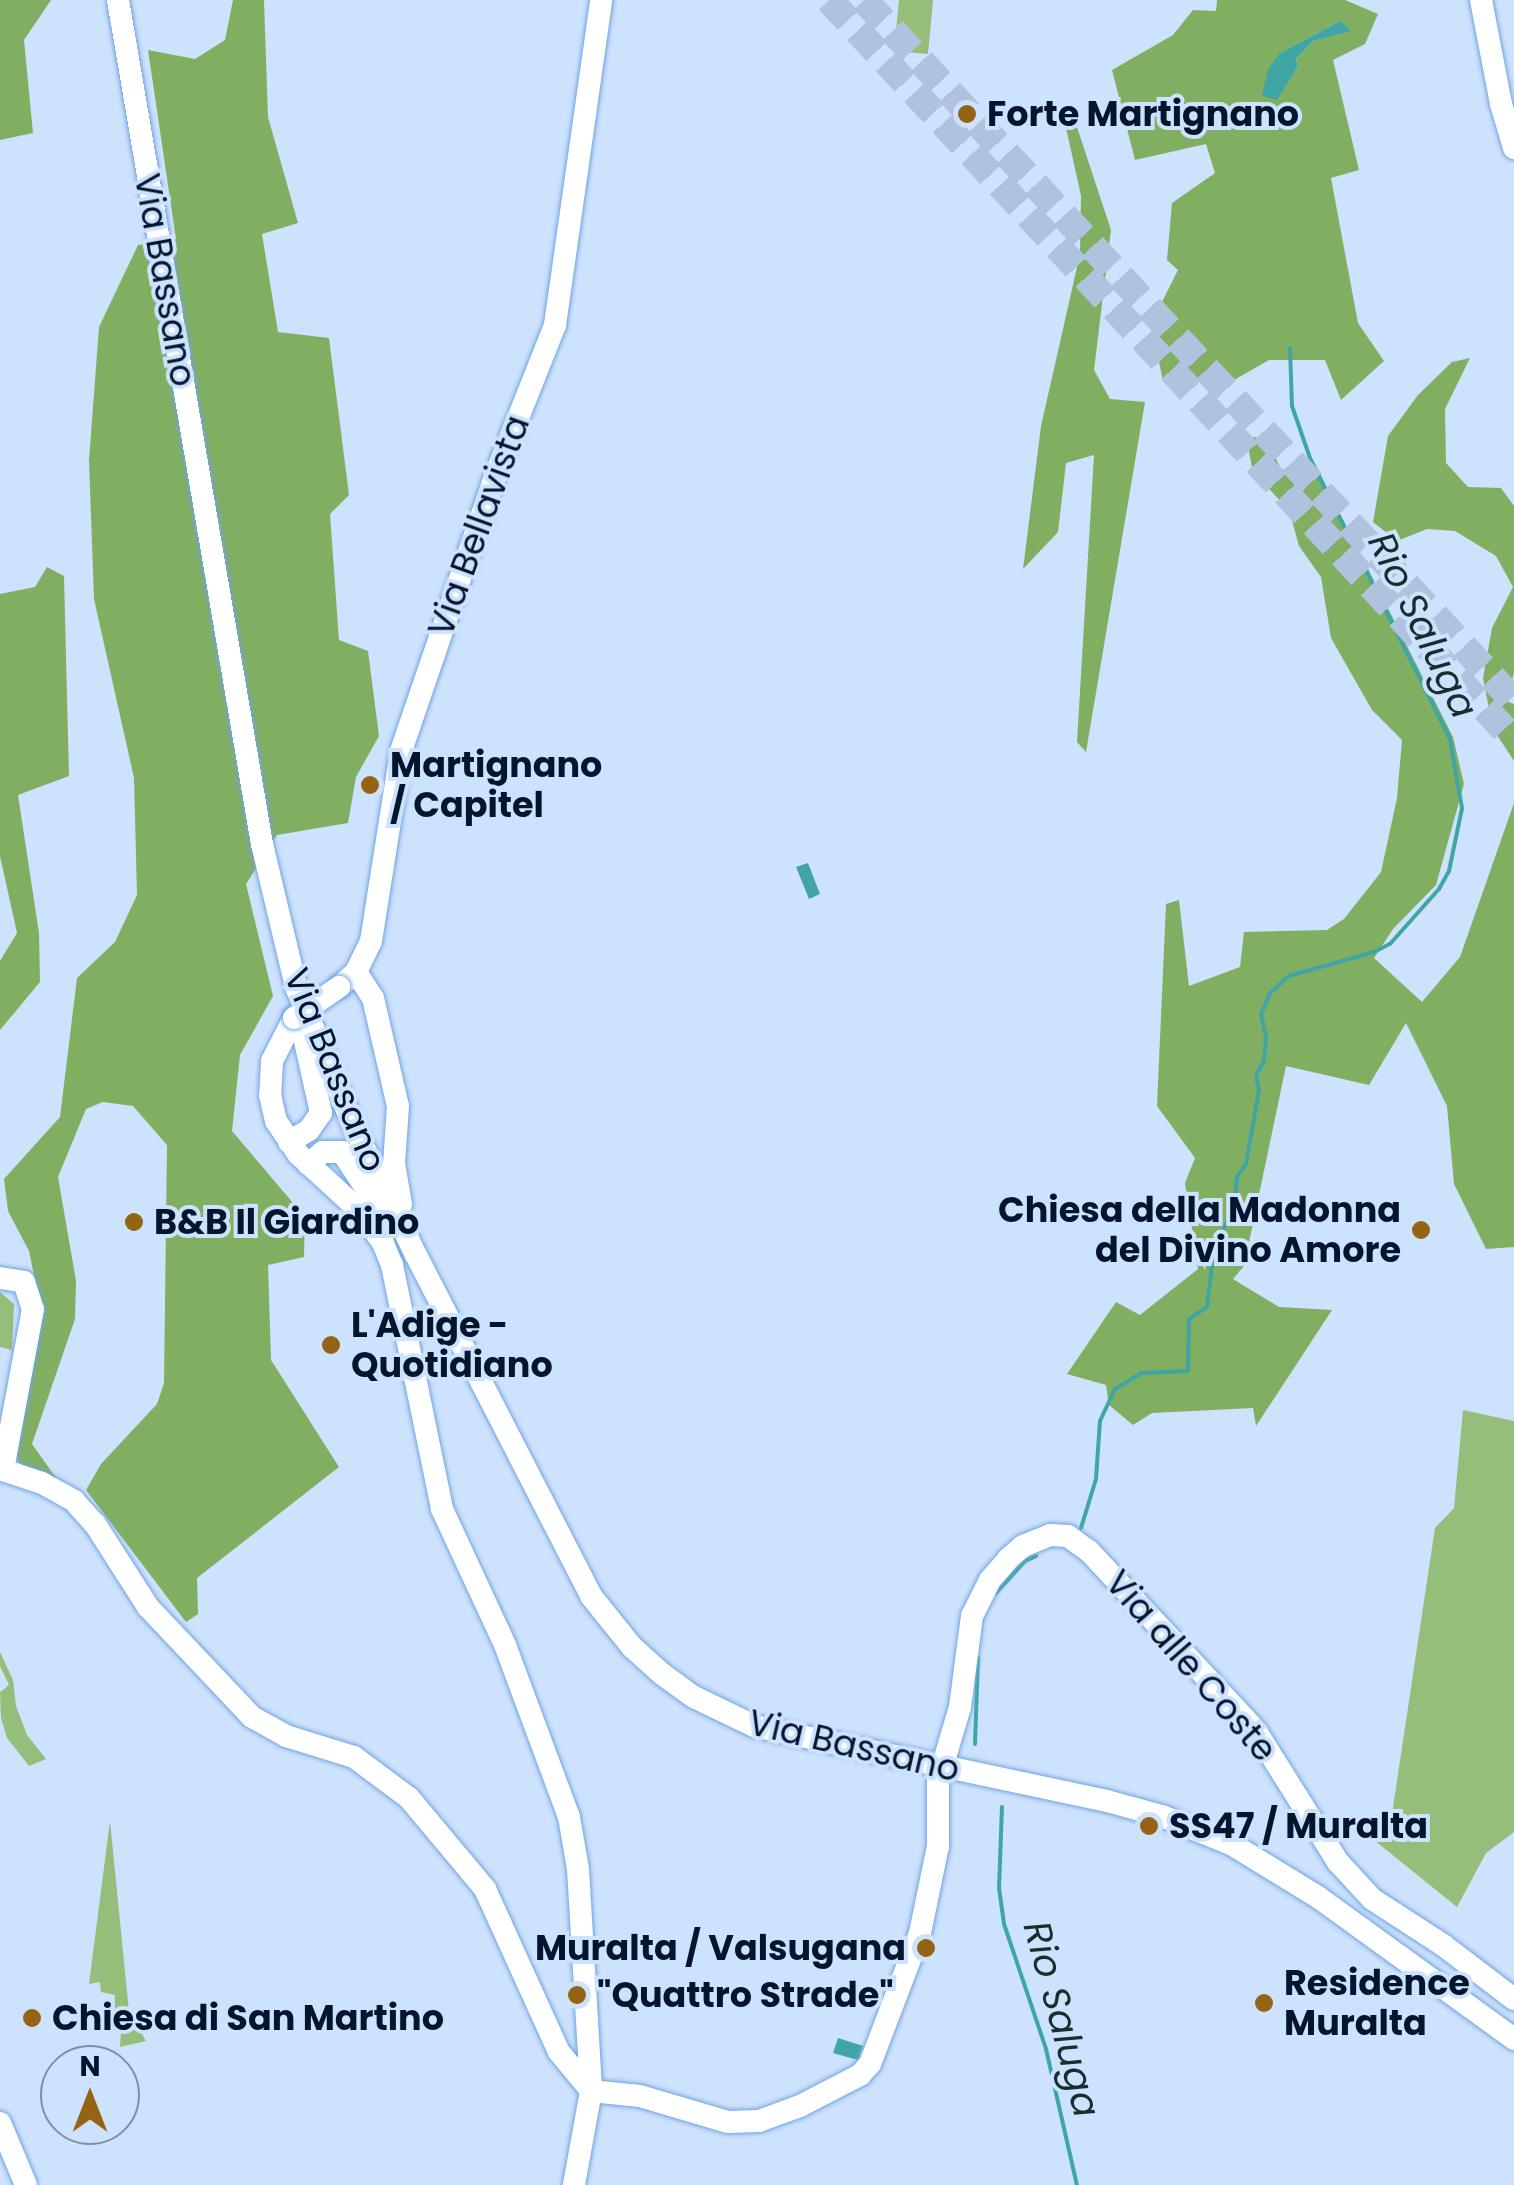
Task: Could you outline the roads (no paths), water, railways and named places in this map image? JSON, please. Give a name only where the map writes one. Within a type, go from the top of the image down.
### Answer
[{"type":"street","name":"Via Bassano","points":[[118,0],[262,844],[296,987],[354,1127],[578,1574],[632,1647],[694,1696],[754,1726],[1162,1816],[1233,1845],[1318,1897],[1514,2039]]},
{"type":"street","name":"Via Bellavista","points":[[347,979],[371,941],[401,751],[526,396],[555,326],[601,0]]},
{"type":"street","points":[[1482,0],[1500,104],[1514,148]]},
{"type":"street","points":[[525,359],[526,396]]},
{"type":"street","points":[[416,1255],[396,1188],[395,1098],[373,998],[347,979],[294,1018],[278,1043],[270,1083],[274,1112],[288,1142],[362,1213],[383,1242],[392,1266],[442,1510],[506,1646],[563,1797],[578,1869],[590,2091],[574,2185]]},
{"type":"street","points":[[296,987],[359,1119],[371,1127],[386,1124],[395,1098]]},
{"type":"street","points":[[288,1142],[308,1130],[321,1112],[306,1057],[296,987]]},
{"type":"street","points":[[308,1164],[330,1150],[346,1155],[398,1237],[416,1255]]},
{"type":"street","points":[[0,1278],[24,1282],[32,1309],[4,1470],[42,1483],[74,1501],[95,1524],[148,1607],[252,1718],[286,1736],[354,1757],[409,1798],[485,1889],[559,2052],[590,2091],[640,2096],[728,2122],[760,2121],[800,2106],[860,2075],[870,2064],[912,1963],[942,1796],[960,1786],[1040,1797],[1061,1792]]},
{"type":"street","name":"Via alle Coste","points":[[941,1767],[960,1707],[968,1630],[979,1598],[1023,1546],[1050,1535],[1068,1536],[1126,1587],[1256,1731],[1338,1862],[1372,1899],[1443,1945],[1514,2000]]},
{"type":"street","points":[[940,1820],[941,1767]]},
{"type":"street","points":[[0,2124],[26,2185]]},
{"type":"waterway","name":"Rio Saluga","points":[[1081,1528],[1096,1479],[1100,1421],[1115,1389],[1142,1373],[1188,1371],[1189,1319],[1207,1307],[1214,1249],[1235,1206],[1237,1177],[1246,1164],[1259,1090],[1256,1076],[1264,1061],[1266,1037],[1261,1014],[1271,992],[1289,976],[1390,944],[1439,889],[1449,871],[1462,808],[1450,739],[1310,458],[1292,406],[1290,348]]},
{"type":"waterway","name":"Rio Saluga","points":[[996,1593],[1025,1561],[1036,1556]]},
{"type":"waterway","name":"Rio Saluga","points":[[975,1744],[978,1658]]},
{"type":"waterway","name":"Rio Saluga","points":[[1002,1807],[999,1888],[1004,1924],[1046,2049],[1077,2185]]},
{"type":"tunnel","points":[[829,0],[1514,740]]},
{"type":"tunnel","points":[[864,0],[1514,701]]},
{"type":"place","name":"Forte Martignano","points":[[967,114]]},
{"type":"place","name":"Martignano / Capitel","points":[[370,785]]},
{"type":"place","name":"B&B Il Giardino","points":[[134,1222]]},
{"type":"place","name":"Chiesa della Madonna del Divino Amore","points":[[1421,1230]]},
{"type":"place","name":"L'Adige - Quotidiano","points":[[331,1345]]},
{"type":"place","name":"SS47 / Muralta","points":[[1149,1826]]},
{"type":"place","name":"Muralta / Valsugana","points":[[926,1948]]},
{"type":"place","name":"\"Quattro Strade\"","points":[[577,1995]]},
{"type":"place","name":"Residence Muralta","points":[[1264,2003]]},
{"type":"place","name":"Chiesa di San Martino","points":[[32,2018]]}]
